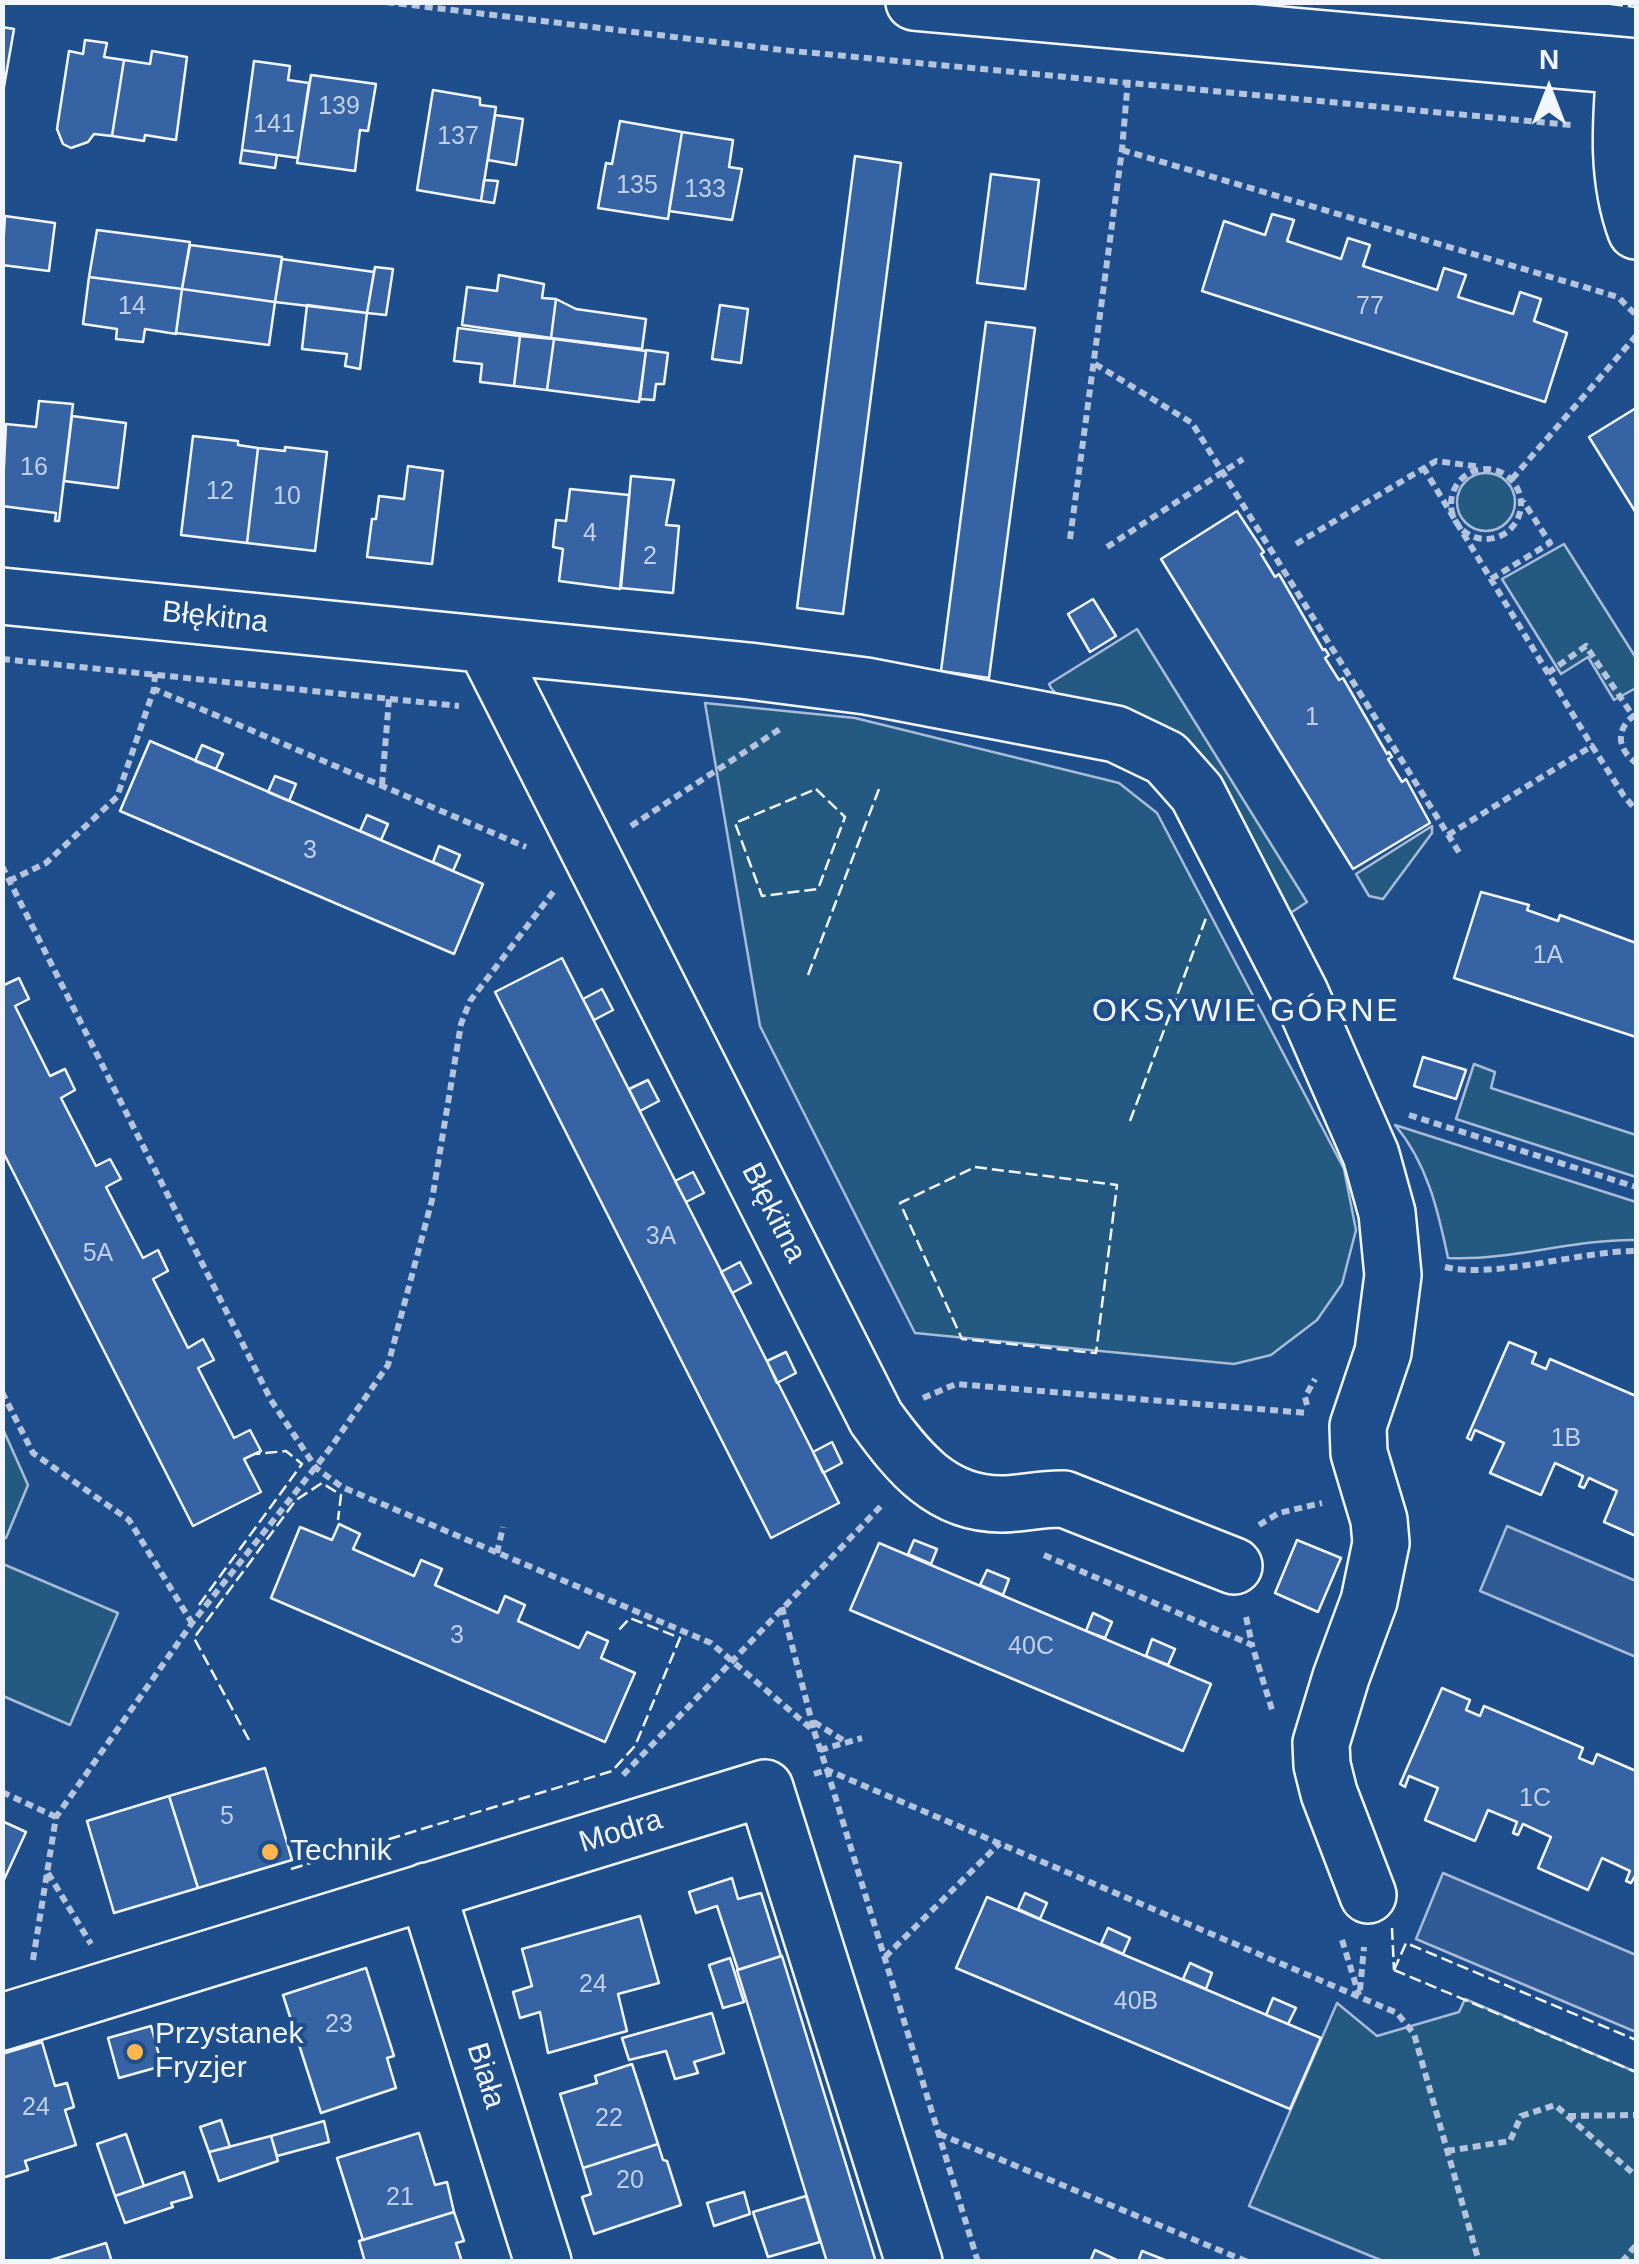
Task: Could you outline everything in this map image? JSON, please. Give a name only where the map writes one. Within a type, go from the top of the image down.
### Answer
[{"type":"street","points":[[914,2],[1630,67],[1621,130],[1621,167],[1627,206],[1636,230]]},
{"type":"street","name":"Błękitna","points":[[2,596],[866,686],[1116,734],[1166,758],[1197,793],[1300,993],[1371,1155],[1387,1213],[1392,1275],[1383,1352],[1358,1426],[1359,1454],[1382,1544],[1369,1601],[1321,1744],[1352,1908]]},
{"type":"street","name":"Błękitna","points":[[486,647],[577,865],[876,1418],[917,1470],[957,1498],[1004,1504],[1064,1499],[1234,1566]]},
{"type":"street","points":[[765,1788],[914,2262]]},
{"type":"street","name":"Modra","points":[[2,2022],[765,1788]]},
{"type":"street","name":"Biała","points":[[427,1891],[543,2262]]},
{"type":"path","points":[[386,2],[782,50],[1621,130]]},
{"type":"path","points":[[1070,538],[1128,82]]},
{"type":"path","points":[[1122,150],[1618,297],[1636,315]]},
{"type":"path","points":[[1512,479],[1636,336]]},
{"type":"path","points":[[1095,364],[1192,423],[1460,854]]},
{"type":"path","points":[[1107,547],[1243,460]]},
{"type":"path","points":[[1296,544],[1423,467],[1442,460],[1499,470],[1512,479],[1550,543],[1491,580]]},
{"type":"path","points":[[1423,467],[1592,746],[1636,810]]},
{"type":"path","points":[[1484,468],[1469,472],[1451,496],[1458,526],[1482,540],[1496,538],[1516,522],[1522,500]]},
{"type":"path","points":[[1548,673],[1586,646],[1635,716],[1624,724],[1620,735],[1621,747],[1636,763]]},
{"type":"path","points":[[2,659],[155,674],[154,688],[117,797],[46,863],[9,881]]},
{"type":"path","points":[[154,688],[532,850]]},
{"type":"path","points":[[382,785],[389,698]]},
{"type":"path","points":[[33,1961],[56,1817],[192,1624],[316,1468],[388,1365],[432,1200],[461,1024],[470,1001],[577,865],[786,725]]},
{"type":"path","points":[[1448,835],[1592,746]]},
{"type":"path","points":[[2,866],[271,1400],[316,1468],[342,1487],[711,1644],[814,1731]]},
{"type":"path","points":[[1400,1112],[1636,1187]]},
{"type":"path","points":[[1442,1252],[1446,1268],[1482,1268],[1601,1251],[1636,1252]]},
{"type":"path","points":[[876,1418],[956,1384],[1308,1413],[1315,1430]]},
{"type":"path","points":[[2,1392],[33,1454],[130,1520],[192,1624]]},
{"type":"path","points":[[615,1783],[917,1470]]},
{"type":"path","points":[[1234,1566],[1253,1528],[1279,1512],[1328,1502]]},
{"type":"path","points":[[497,1552],[503,1527]]},
{"type":"path","points":[[1038,1552],[1252,1645],[1275,1719]]},
{"type":"path","points":[[782,1607],[814,1731],[978,2262]]},
{"type":"path","points":[[813,1721],[847,1742]]},
{"type":"path","points":[[820,1750],[862,1738]]},
{"type":"path","points":[[765,1788],[827,1770],[1397,2012],[1414,2034],[1479,2262]]},
{"type":"path","points":[[2,1792],[56,1817]]},
{"type":"path","points":[[884,1957],[1000,1844]]},
{"type":"path","points":[[48,1872],[100,1958]]},
{"type":"path","points":[[1352,1908],[1359,1996]]},
{"type":"path","points":[[1447,2151],[1510,2141],[1522,2116],[1555,2105],[1636,2176]]},
{"type":"path","points":[[1568,2116],[1636,2115]]},
{"type":"path","points":[[877,2146],[939,2134],[1248,2262]]},
{"type":"path","points":[[1622,2262],[1636,2244]]},
{"type":"shaded area","points":[[1486,473],[1507,481],[1515,502],[1507,523],[1486,531],[1465,523],[1457,502],[1465,481]]},
{"type":"shaded area","points":[[1564,544],[1636,658],[1636,688],[1614,700],[1588,657],[1561,674],[1502,579]]},
{"type":"shaded area","points":[[1137,629],[1307,902],[1286,916],[1190,744],[1155,721],[1066,700],[1049,684]]},
{"type":"shaded area","points":[[705,703],[855,718],[1119,783],[1157,813],[1344,1169],[1356,1230],[1342,1284],[1317,1320],[1271,1355],[1234,1364],[915,1333],[760,1026]]},
{"type":"shaded area","points":[[1432,826],[1432,833],[1383,899],[1369,896],[1356,874]]},
{"type":"shaded area","points":[[1474,1064],[1495,1072],[1491,1088],[1636,1135],[1636,1177],[1456,1119]]},
{"type":"shaded area","points":[[1395,1125],[1636,1202],[1636,1240],[1448,1258],[1423,1171]]},
{"type":"shaded area","points":[[3,1429],[28,1485],[6,1538],[2,1538]]},
{"type":"shaded area","points":[[1507,1526],[1636,1581],[1636,1657],[1480,1591]]},
{"type":"shaded area","points":[[3,1564],[118,1613],[70,1725],[3,1696]]},
{"type":"shaded area","points":[[1443,1873],[1636,1955],[1636,2032],[1416,1939]]},
{"type":"shaded area","points":[[1465,1999],[1636,2072],[1636,2261],[1383,2261],[1249,2206],[1337,2003],[1377,2036],[1459,2012]]},
{"type":"building","points":[[2,27],[14,29],[2,98]]},
{"type":"building","points":[[85,40],[107,43],[104,57],[124,60],[112,136],[94,134],[88,142],[71,148],[63,144],[57,129],[69,51],[83,54]]},
{"type":"building","points":[[152,51],[187,57],[176,140],[145,135],[144,141],[112,136],[124,60],[150,64]]},
{"type":"building","points":[[254,61],[290,66],[288,80],[309,83],[298,158],[242,150]]},
{"type":"building","points":[[311,75],[376,84],[368,131],[360,130],[355,171],[297,163]]},
{"type":"building","points":[[433,90],[480,98],[480,105],[496,107],[481,201],[417,190]]},
{"type":"building","points":[[495,115],[523,119],[516,165],[488,160]]},
{"type":"building","points":[[620,121],[682,132],[668,219],[598,208],[606,163],[612,164]]},
{"type":"building","points":[[682,132],[733,140],[729,167],[742,169],[732,220],[669,211]]},
{"type":"building","points":[[242,150],[277,155],[275,168],[240,163]]},
{"type":"building","points":[[855,156],[901,163],[843,614],[797,608]]},
{"type":"building","points":[[991,174],[1039,180],[1025,289],[977,283]]},
{"type":"building","points":[[484,180],[498,181],[494,203],[481,201]]},
{"type":"building","points":[[1272,214],[1294,220],[1287,241],[1341,259],[1348,238],[1370,245],[1363,266],[1437,290],[1444,268],[1466,275],[1458,297],[1513,314],[1520,292],[1541,299],[1534,321],[1567,333],[1545,402],[1202,291],[1224,221],[1265,235]]},
{"type":"building","points":[[5,216],[55,223],[49,271],[2,265]]},
{"type":"building","points":[[97,230],[190,242],[182,289],[89,277]]},
{"type":"building","points":[[190,245],[282,257],[275,302],[182,289]]},
{"type":"building","points":[[282,259],[374,272],[367,313],[275,302]]},
{"type":"building","points":[[375,267],[393,269],[386,315],[367,313]]},
{"type":"building","points":[[499,275],[544,284],[542,298],[556,299],[551,338],[462,325],[467,287],[497,291]]},
{"type":"building","points":[[89,277],[182,289],[176,334],[145,329],[143,342],[116,339],[117,329],[83,324]]},
{"type":"building","points":[[182,289],[275,302],[269,345],[176,333]]},
{"type":"building","points":[[556,299],[576,309],[646,319],[642,349],[551,338]]},
{"type":"building","points":[[307,305],[367,313],[360,369],[345,366],[347,354],[302,349]]},
{"type":"building","points":[[720,305],[748,309],[741,363],[712,359]]},
{"type":"building","points":[[986,322],[1035,328],[989,678],[941,671]]},
{"type":"building","points":[[458,328],[520,336],[514,386],[480,382],[482,364],[454,361]]},
{"type":"building","points":[[520,336],[554,339],[547,390],[514,386]]},
{"type":"building","points":[[554,339],[646,351],[639,402],[547,390]]},
{"type":"building","points":[[646,350],[668,353],[664,384],[656,384],[654,400],[640,399]]},
{"type":"building","points":[[39,401],[73,404],[59,521],[55,521],[56,513],[2,506],[6,424],[36,427]]},
{"type":"building","points":[[1636,408],[1636,513],[1589,437]]},
{"type":"building","points":[[72,416],[126,423],[118,488],[64,481]]},
{"type":"building","points":[[193,436],[238,441],[238,445],[258,448],[247,543],[181,535]]},
{"type":"building","points":[[285,447],[327,452],[315,551],[247,543],[258,448],[285,451]]},
{"type":"building","points":[[408,466],[443,471],[432,564],[367,557],[379,496],[404,499]]},
{"type":"building","points":[[631,476],[674,480],[666,525],[679,526],[673,593],[621,588]]},
{"type":"building","points":[[570,489],[629,495],[620,589],[559,581],[563,549],[553,547],[556,520],[566,521]]},
{"type":"building","points":[[1237,511],[1430,823],[1353,869],[1161,559]]},
{"type":"building","points":[[1093,599],[1116,636],[1090,652],[1068,614]]},
{"type":"building","points":[[150,741],[483,884],[454,954],[120,811]]},
{"type":"building","points":[[202,745],[223,754],[216,769],[195,761]]},
{"type":"building","points":[[275,776],[296,784],[289,801],[268,792]]},
{"type":"building","points":[[367,815],[388,824],[381,840],[360,831]]},
{"type":"building","points":[[439,846],[460,855],[453,871],[433,862]]},
{"type":"building","points":[[1481,892],[1529,905],[1527,910],[1558,921],[1560,915],[1636,943],[1636,1037],[1454,978]]},
{"type":"building","points":[[562,958],[839,1503],[771,1538],[495,992]]},
{"type":"building","points":[[19,978],[29,999],[15,1006],[50,1076],[65,1069],[75,1090],[61,1098],[96,1166],[110,1159],[121,1179],[106,1187],[143,1258],[158,1250],[168,1271],[153,1279],[188,1348],[203,1339],[214,1360],[198,1368],[234,1438],[250,1430],[261,1451],[244,1459],[261,1492],[193,1526],[2,1150],[2,982],[4,985]]},
{"type":"building","points":[[602,989],[613,1010],[594,1020],[583,999]]},
{"type":"building","points":[[1423,1057],[1466,1070],[1456,1099],[1414,1086]]},
{"type":"building","points":[[648,1080],[659,1101],[640,1111],[629,1089]]},
{"type":"building","points":[[693,1172],[704,1193],[686,1202],[675,1181]]},
{"type":"building","points":[[740,1262],[751,1283],[732,1293],[721,1272]]},
{"type":"building","points":[[1509,1342],[1536,1353],[1532,1363],[1546,1369],[1550,1359],[1636,1396],[1636,1536],[1604,1522],[1617,1491],[1589,1478],[1584,1488],[1579,1486],[1583,1476],[1555,1463],[1541,1495],[1490,1473],[1504,1443],[1475,1430],[1471,1440],[1467,1438]]},
{"type":"building","points":[[786,1352],[796,1373],[777,1383],[767,1361]]},
{"type":"building","points":[[832,1442],[842,1463],[823,1473],[813,1452]]},
{"type":"building","points":[[339,1524],[360,1534],[353,1549],[414,1576],[421,1560],[442,1569],[435,1585],[498,1613],[505,1596],[525,1605],[518,1621],[579,1648],[587,1632],[608,1641],[601,1658],[635,1673],[605,1742],[271,1598],[300,1527],[332,1540]]},
{"type":"building","points":[[914,1540],[937,1549],[931,1564],[908,1554]]},
{"type":"building","points":[[1297,1540],[1341,1558],[1318,1612],[1275,1593]]},
{"type":"building","points":[[879,1543],[1211,1684],[1183,1751],[850,1610]]},
{"type":"building","points":[[987,1570],[1009,1579],[1003,1595],[980,1585]]},
{"type":"building","points":[[1093,1613],[1112,1622],[1105,1638],[1086,1631]]},
{"type":"building","points":[[1152,1639],[1175,1649],[1168,1665],[1146,1656]]},
{"type":"building","points":[[1442,1688],[1470,1700],[1466,1710],[1480,1716],[1484,1706],[1583,1748],[1579,1758],[1593,1764],[1597,1754],[1636,1771],[1636,1874],[1631,1883],[1626,1881],[1630,1871],[1602,1858],[1588,1890],[1538,1868],[1551,1837],[1523,1824],[1518,1835],[1513,1833],[1517,1822],[1488,1810],[1475,1841],[1425,1820],[1438,1788],[1409,1776],[1405,1787],[1400,1784]]},
{"type":"building","points":[[265,1768],[292,1860],[198,1888],[169,1796]]},
{"type":"building","points":[[169,1796],[198,1888],[114,1913],[87,1821]]},
{"type":"building","points":[[2,1821],[26,1832],[2,1884]]},
{"type":"building","points":[[732,1878],[738,1899],[761,1893],[781,1956],[738,1970],[717,1906],[696,1913],[689,1892]]},
{"type":"building","points":[[1025,1893],[1047,1903],[1040,1919],[1018,1909]]},
{"type":"building","points":[[987,1897],[1321,2038],[1290,2109],[956,1968]]},
{"type":"building","points":[[640,1916],[659,1983],[618,1994],[627,2031],[548,2053],[540,2012],[520,2018],[513,1992],[532,1986],[522,1949]]},
{"type":"building","points":[[1108,1928],[1130,1938],[1123,1954],[1101,1944]]},
{"type":"building","points":[[782,1956],[876,2262],[827,2262],[737,1970]]},
{"type":"building","points":[[730,1958],[744,2002],[723,2008],[709,1965]]},
{"type":"building","points":[[1190,1963],[1212,1973],[1206,1989],[1183,1979]]},
{"type":"building","points":[[366,1968],[394,2056],[387,2058],[396,2088],[321,2113],[283,1995]]},
{"type":"building","points":[[1273,1998],[1296,2008],[1288,2024],[1266,2015]]},
{"type":"building","points":[[712,2013],[724,2053],[694,2062],[698,2073],[675,2079],[666,2051],[629,2060],[622,2038]]},
{"type":"building","name":"Przystanek Fryzjer","points":[[151,2026],[162,2066],[119,2078],[108,2038]]},
{"type":"building","points":[[42,2042],[55,2086],[67,2083],[74,2107],[65,2110],[76,2145],[25,2161],[28,2170],[2,2178],[2,2054]]},
{"type":"building","points":[[632,2064],[658,2144],[583,2168],[560,2094],[597,2083],[595,2076]]},
{"type":"building","points":[[221,2120],[230,2147],[209,2152],[200,2127]]},
{"type":"building","points":[[324,2121],[329,2142],[277,2156],[271,2136]]},
{"type":"building","points":[[419,2133],[435,2185],[447,2182],[454,2212],[363,2240],[337,2158]]},
{"type":"building","points":[[126,2134],[144,2186],[115,2196],[97,2144]]},
{"type":"building","points":[[271,2136],[278,2161],[219,2181],[209,2152]]},
{"type":"building","points":[[658,2144],[681,2205],[594,2234],[582,2197],[591,2194],[583,2168]]},
{"type":"building","points":[[184,2172],[192,2197],[125,2223],[115,2196]]},
{"type":"building","points":[[744,2192],[750,2214],[714,2226],[707,2203]]},
{"type":"building","points":[[806,2196],[820,2242],[768,2257],[753,2212]]},
{"type":"building","points":[[454,2212],[464,2241],[456,2243],[462,2262],[365,2262],[359,2241]]},
{"type":"building","points":[[106,2243],[112,2262],[51,2262],[51,2260]]},
{"type":"building","points":[[1095,2250],[1121,2262],[1090,2262]]},
{"type":"building","points":[[1142,2251],[1165,2260],[1138,2262]]},
{"type":"fence","points":[[1594,2],[1636,7]]},
{"type":"fence","points":[[816,789],[845,817],[818,889],[762,896],[735,823],[816,789]]},
{"type":"fence","points":[[808,975],[879,789]]},
{"type":"fence","points":[[1130,1121],[1206,918]]},
{"type":"fence","points":[[975,1167],[1117,1185],[1096,1353],[962,1339],[900,1203],[975,1167]]},
{"type":"fence","points":[[199,1605],[302,1464],[286,1451],[256,1454]]},
{"type":"fence","points":[[249,1740],[194,1638],[296,1500],[322,1483],[341,1495],[338,1520]]},
{"type":"fence","points":[[291,1869],[612,1771],[635,1746],[680,1638],[630,1618],[616,1633]]},
{"type":"fence","points":[[1392,1928],[1394,1970]]},
{"type":"fence","points":[[1394,1970],[1406,1943],[1636,2040]]},
{"type":"fence","points":[[1394,1970],[1636,2072]]},
{"type":"place","name":"Technik","points":[[270,1852]]},
{"type":"place","name":"Przystanek Fryzjer","points":[[135,2052]]},
{"type":"district","name":"OKSYWIE GÓRNE","points":[[1246,1012]]}]
